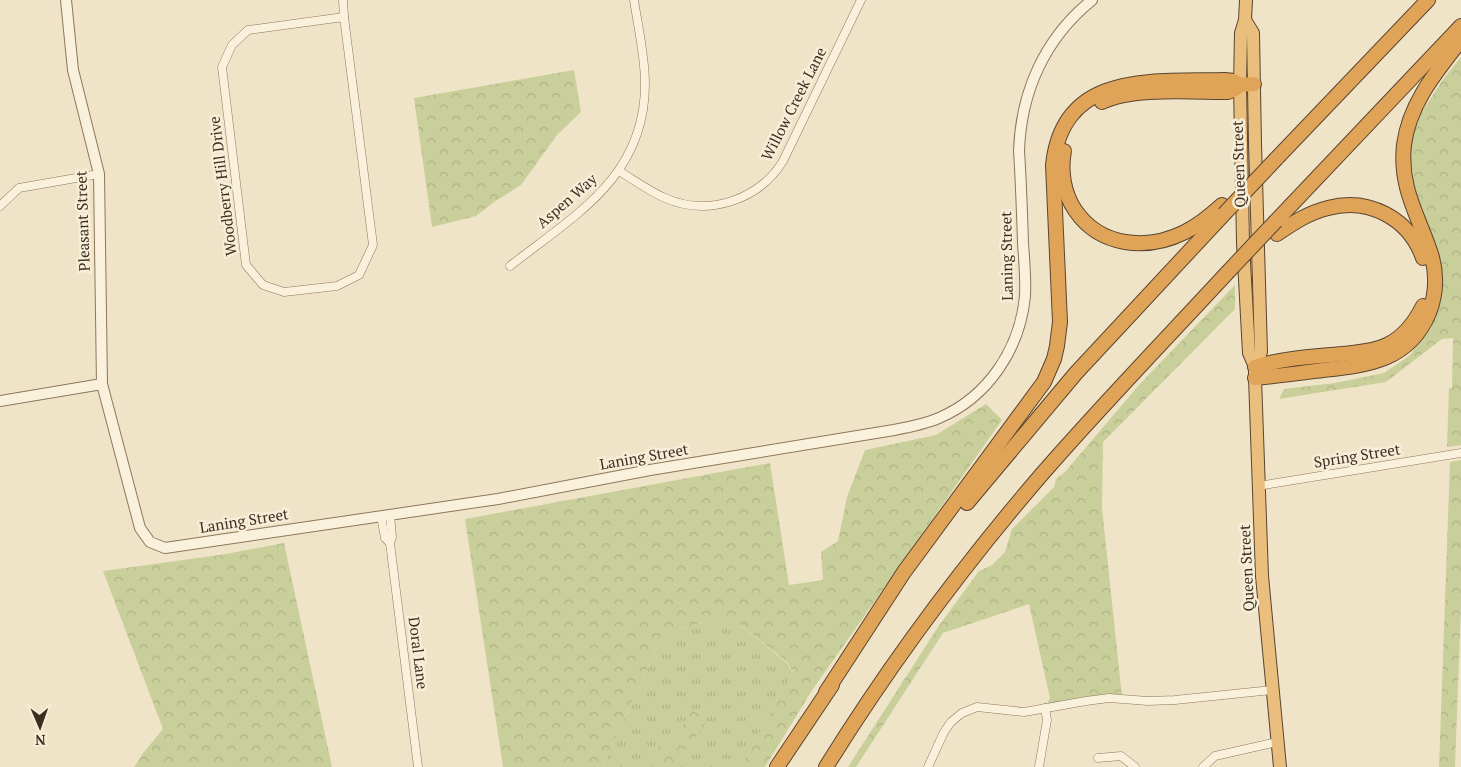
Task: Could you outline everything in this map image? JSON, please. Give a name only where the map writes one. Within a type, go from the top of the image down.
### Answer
[{"type":"highway","name":"Queen Street","points":[[1246,0],[1245,20],[1240,33],[1247,84],[1243,224],[1249,353],[1255,373],[1262,576],[1280,767]]},
{"type":"highway","points":[[826,692],[915,569],[978,488],[1076,373],[1224,209],[1276,159],[1428,0]]},
{"type":"highway","points":[[826,767],[887,674],[978,552],[1073,439],[1227,273],[1276,228],[1457,38]]},
{"type":"highway","points":[[1255,373],[1370,364],[1393,355],[1413,339],[1420,330],[1431,308],[1435,278],[1430,254],[1408,198],[1403,166],[1404,145],[1409,120],[1414,108],[1457,38]]},
{"type":"highway","points":[[777,767],[904,572],[1020,416],[1044,382],[1049,371],[1058,346],[1060,322],[1053,165],[1056,143],[1066,122],[1084,102],[1095,95],[1119,86],[1143,82],[1225,80],[1247,84]]},
{"type":"highway","points":[[1224,209],[1172,238],[1146,244],[1120,242],[1096,232],[1086,224],[1072,206],[1065,186],[1064,155],[1069,136],[1081,118],[1110,98],[1132,94],[1228,92],[1247,84]]},
{"type":"highway","points":[[1255,373],[1274,361],[1368,351],[1383,347],[1397,339],[1413,323],[1425,296],[1426,270],[1417,243],[1404,227],[1385,213],[1361,206],[1338,206],[1276,228]]},
{"type":"street","name":"Pleasant Street","points":[[66,0],[73,70],[99,174],[102,384]]},
{"type":"street","name":"Woodberry Hill Drive","points":[[343,0],[373,245],[359,275],[337,286],[284,292],[263,285],[246,265],[222,66],[232,45],[248,30],[344,17]]},
{"type":"street","name":"Aspen Way","points":[[510,266],[589,205],[619,171],[629,153],[638,133],[644,100],[645,76],[634,0]]},
{"type":"street","name":"Willow Creek Lane","points":[[619,171],[665,198],[690,205],[725,204],[741,198],[756,189],[770,177],[783,161],[861,0]]},
{"type":"street","name":"Laning Street","points":[[102,384],[140,528],[150,542],[165,548],[498,498],[926,423],[954,410],[987,384],[1004,361],[1014,341],[1023,308],[1025,282],[1020,136],[1023,111],[1029,87],[1050,46],[1069,21],[1092,0]]},
{"type":"street","points":[[0,206],[19,188],[99,174]]},
{"type":"street","points":[[0,401],[102,384]]},
{"type":"street","name":"Spring Street","points":[[1258,486],[1461,453]]},
{"type":"street","name":"Doral Lane","points":[[386,515],[392,537],[390,543],[418,767]]},
{"type":"street","points":[[928,767],[944,732],[951,722],[962,713],[977,707],[1024,712],[1109,698],[1148,701],[1175,700],[1272,690]]},
{"type":"street","points":[[1038,767],[1046,720],[1045,708]]},
{"type":"street","points":[[1203,767],[1215,756],[1277,742]]},
{"type":"street","points":[[1098,758],[1121,756],[1135,767]]},
{"type":"green space","points":[[1461,57],[1461,445],[1447,447],[1449,388],[1452,388],[1453,338],[1442,339],[1386,382],[1279,399],[1284,389],[1335,383],[1384,373],[1409,356],[1431,328],[1438,298],[1415,199],[1409,151],[1418,118],[1444,78]]},
{"type":"green space","points":[[574,70],[581,112],[557,135],[521,185],[476,216],[432,227],[414,98]]},
{"type":"green space","points":[[1235,285],[1235,309],[1103,442],[1102,508],[1122,697],[1111,694],[1047,704],[1050,698],[1029,604],[943,633],[856,767],[848,767],[938,627],[979,571],[992,565],[1005,552],[1012,529],[1054,487],[1056,479],[1065,472],[1139,385]]},
{"type":"green space","points":[[986,404],[1002,420],[811,692],[765,767],[740,767],[793,672],[786,661],[730,617],[701,623],[663,635],[602,767],[503,767],[465,519],[770,463],[789,585],[823,580],[821,552],[838,541],[847,497],[865,450],[936,435]]},
{"type":"green space","points":[[1461,460],[1461,605],[1455,767],[1439,767],[1450,462]]},
{"type":"green space","points":[[284,543],[332,767],[134,767],[163,729],[103,571],[220,555]]},
{"type":"green space","points":[[730,617],[786,662],[793,673],[740,767],[602,767],[663,635],[701,623]]},
{"type":"green space","points":[[703,707],[706,709],[708,716],[704,726],[690,745],[680,767],[664,766],[655,762],[657,748],[671,742],[691,713]]}]
